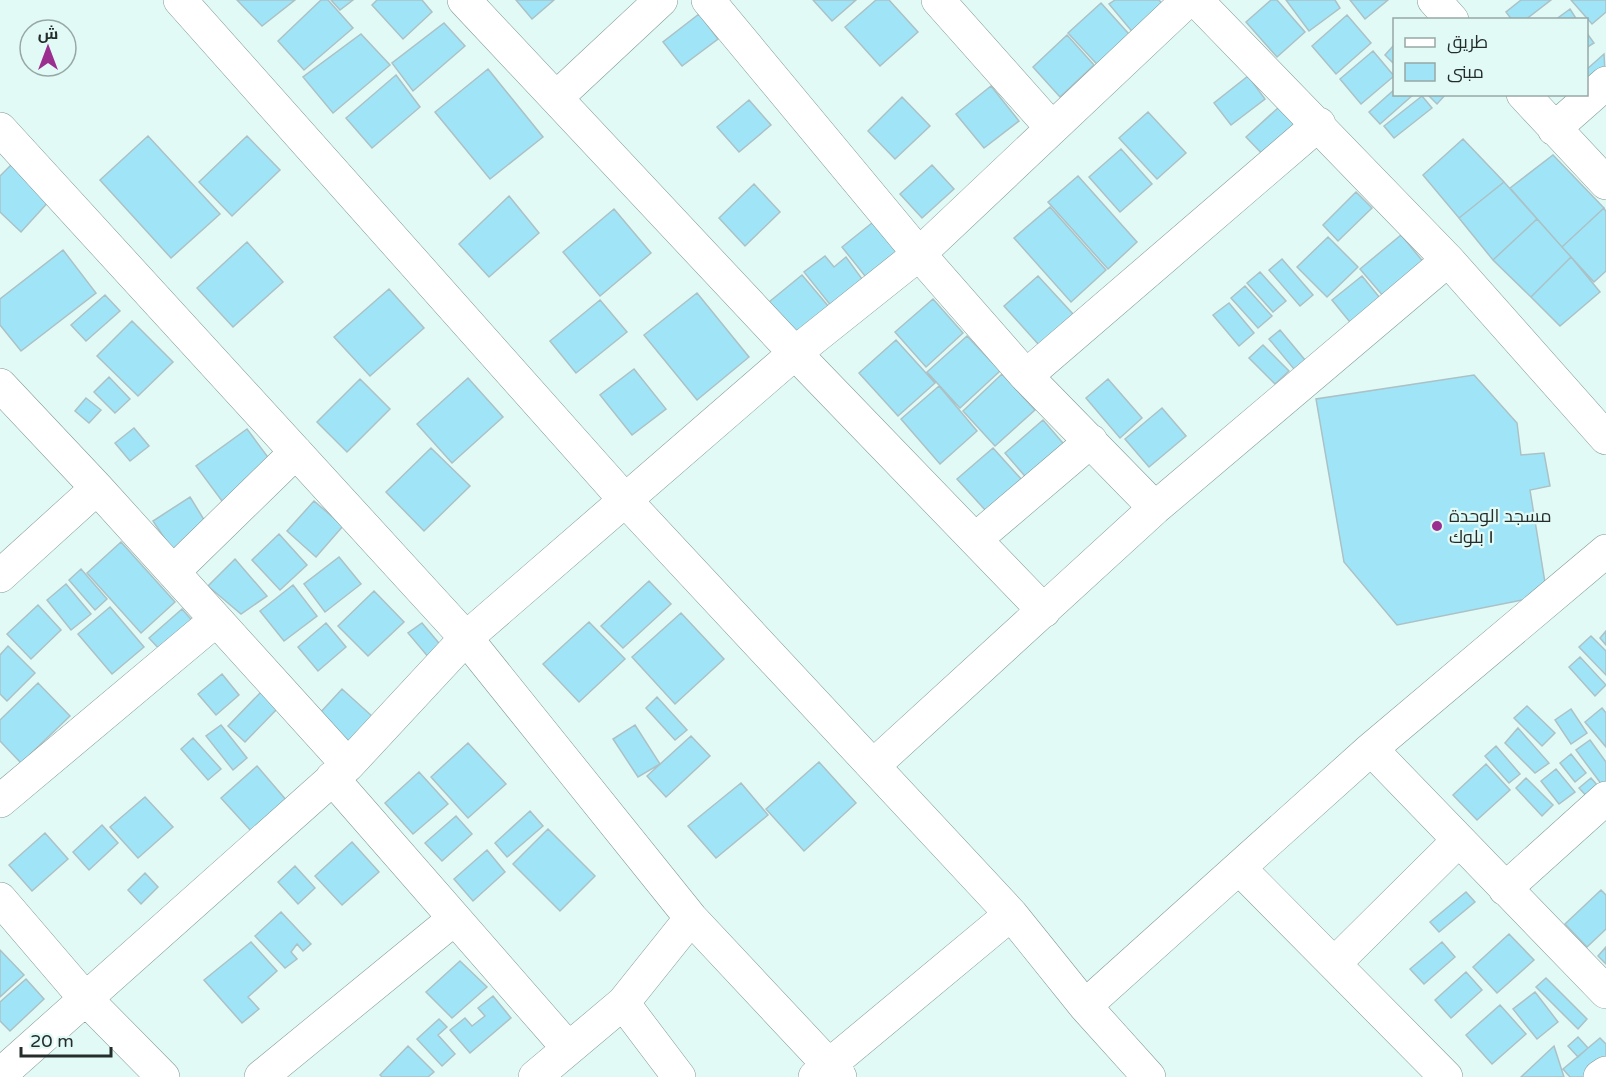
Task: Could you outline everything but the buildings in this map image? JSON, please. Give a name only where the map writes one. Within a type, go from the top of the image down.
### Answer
[{"type":"street","points":[[180,0],[626,501],[1011,914],[1085,1006],[1149,1077]]},
{"type":"street","points":[[464,0],[795,353],[977,538],[1044,611]]},
{"type":"street","points":[[556,98],[661,0]]},
{"type":"street","points":[[708,0],[919,254],[1026,376],[1155,508]]},
{"type":"street","points":[[938,0],[1051,127]]},
{"type":"street","points":[[0,1075],[84,997],[340,771],[466,638],[795,353],[919,254],[1188,0]]},
{"type":"street","points":[[1196,0],[1448,260],[1606,438]]},
{"type":"street","points":[[1554,129],[1606,83]]},
{"type":"street","points":[[1525,96],[1606,183]]},
{"type":"street","points":[[1026,376],[1318,124]]},
{"type":"street","points":[[0,129],[466,638],[691,918],[828,1073],[1011,914]]},
{"type":"street","points":[[873,766],[1155,508],[1448,260]]},
{"type":"street","points":[[0,385],[216,620],[340,771],[454,919],[568,1048]]},
{"type":"street","points":[[977,538],[1091,441]]},
{"type":"street","points":[[173,572],[296,452]]},
{"type":"street","points":[[0,576],[97,488]]},
{"type":"street","points":[[1085,1006],[1371,749],[1606,551]]},
{"type":"street","points":[[0,801],[216,620]]},
{"type":"street","points":[[1371,749],[1606,992]]},
{"type":"street","points":[[1505,889],[1606,798]]},
{"type":"street","points":[[1334,963],[1459,840]]},
{"type":"street","points":[[1239,868],[1446,1077]]},
{"type":"street","points":[[0,899],[84,997],[163,1077]]},
{"type":"street","points":[[535,1077],[623,1003],[691,918]]},
{"type":"street","points":[[261,1077],[454,919]]},
{"type":"street","points":[[623,1003],[679,1077]]},
{"type":"street","points":[[1600,1077],[1606,1073]]},
{"type":"place","name":"مسجد الوحدة بلوك I","points":[[1437,526]]}]
